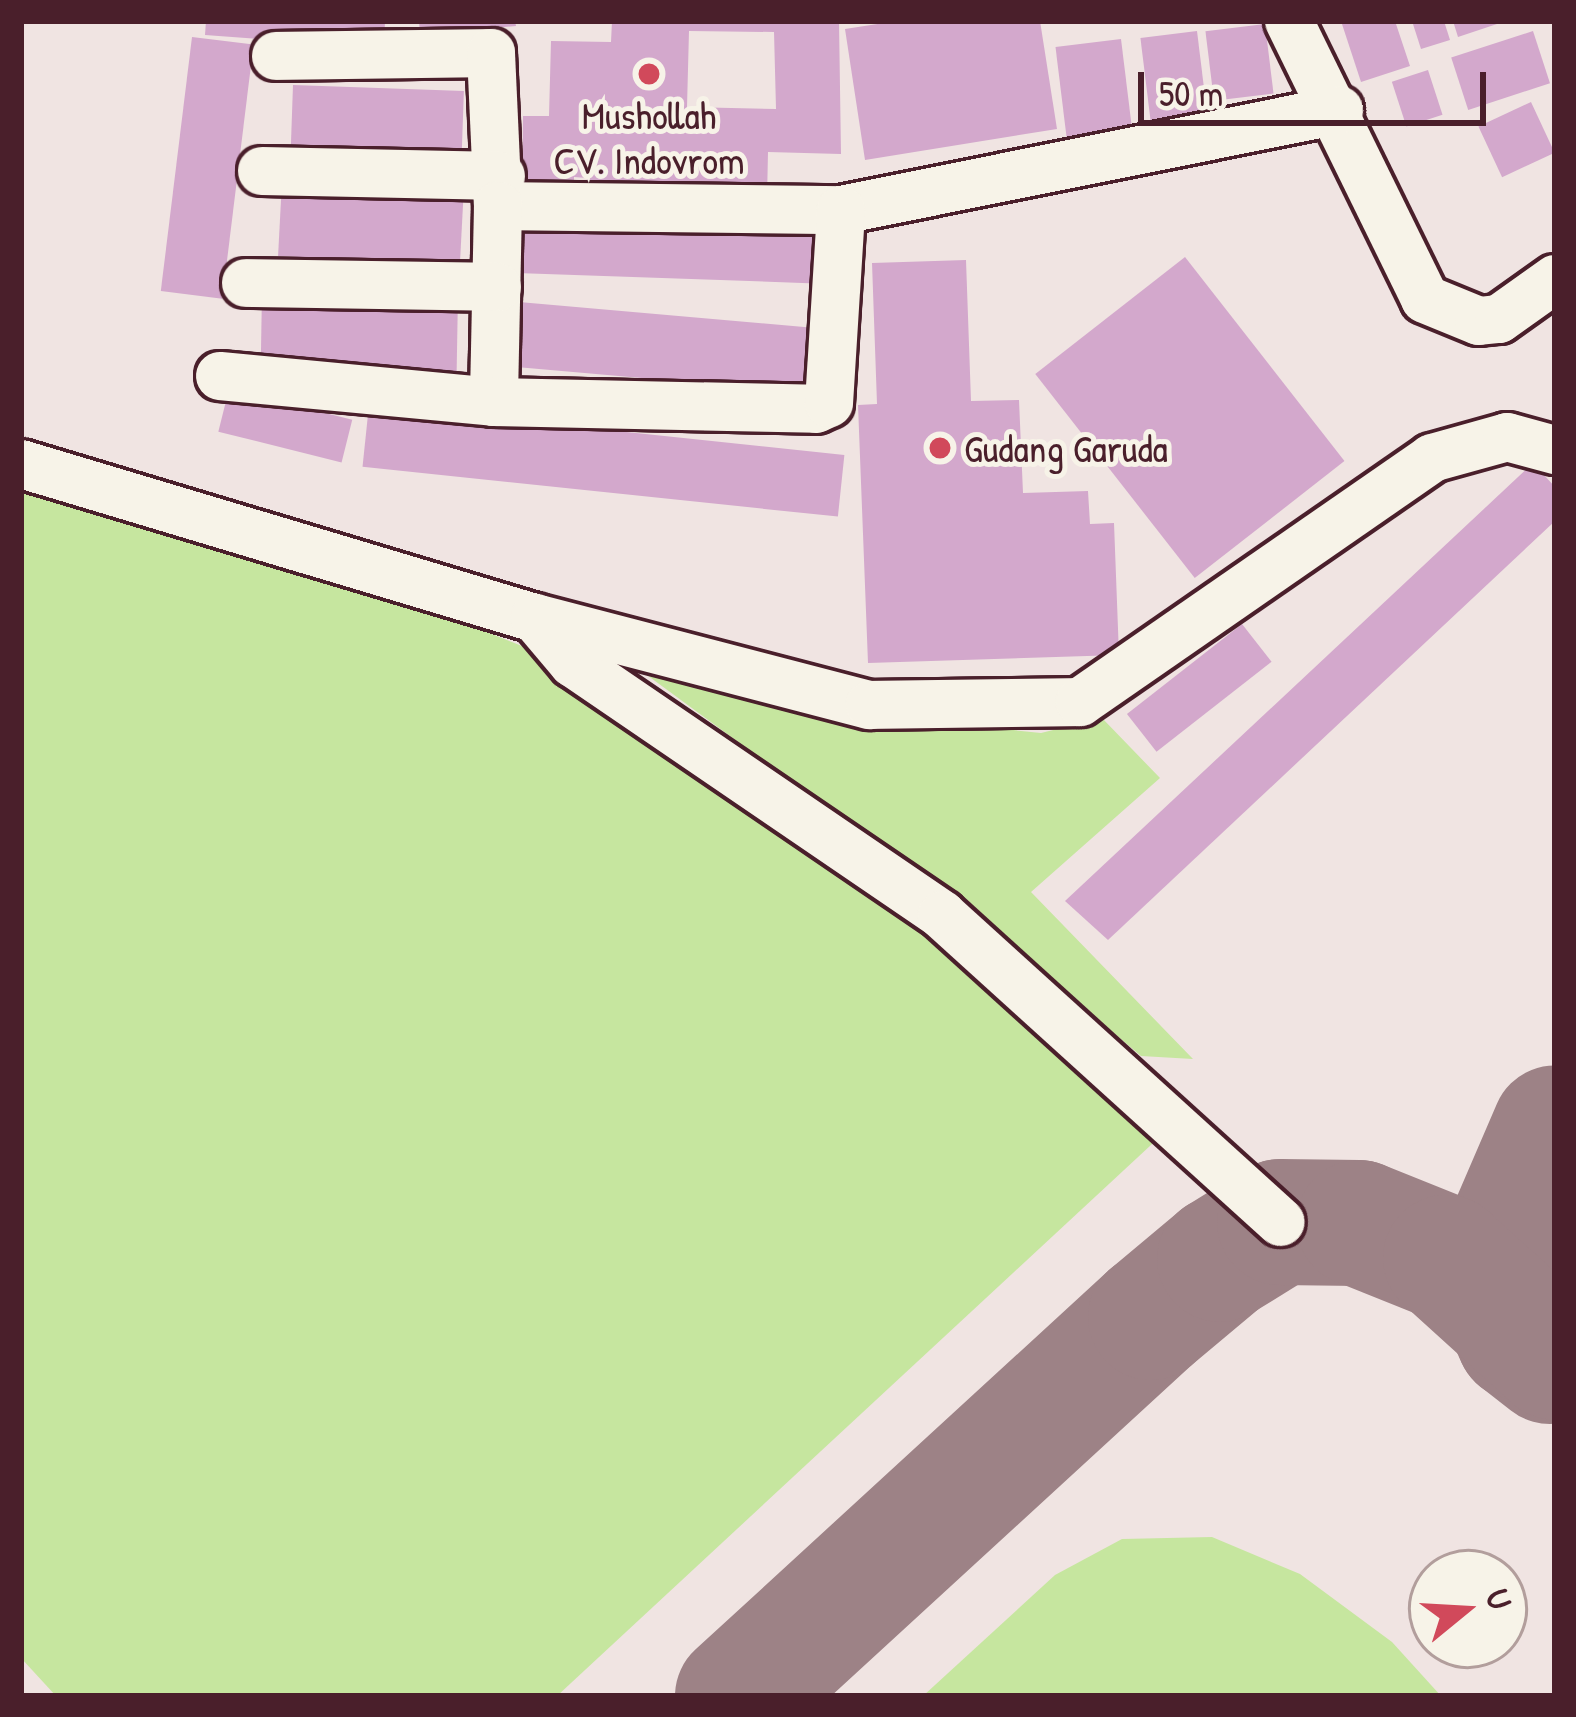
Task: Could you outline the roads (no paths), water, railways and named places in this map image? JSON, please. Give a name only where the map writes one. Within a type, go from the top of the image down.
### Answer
[{"type":"street","points":[[1289,21],[1339,110],[1425,299],[1478,321],[1499,319],[1555,279]]},
{"type":"street","points":[[276,56],[491,52],[500,191],[494,402]]},
{"type":"street","points":[[262,171],[500,191],[841,209],[1339,110]]},
{"type":"street","points":[[220,376],[494,402],[825,407],[839,323],[841,209]]},
{"type":"street","points":[[246,283],[497,287]]},
{"type":"street","points":[[21,464],[535,618],[870,705],[1080,702],[1432,458],[1507,437],[1555,450]]},
{"type":"street","points":[[535,618],[573,663],[942,916],[1280,1222]]},
{"type":"place","name":"Mushollah CV. Indovrom","points":[[649,74]]},
{"type":"place","name":"Gudang Garuda","points":[[940,448]]}]
